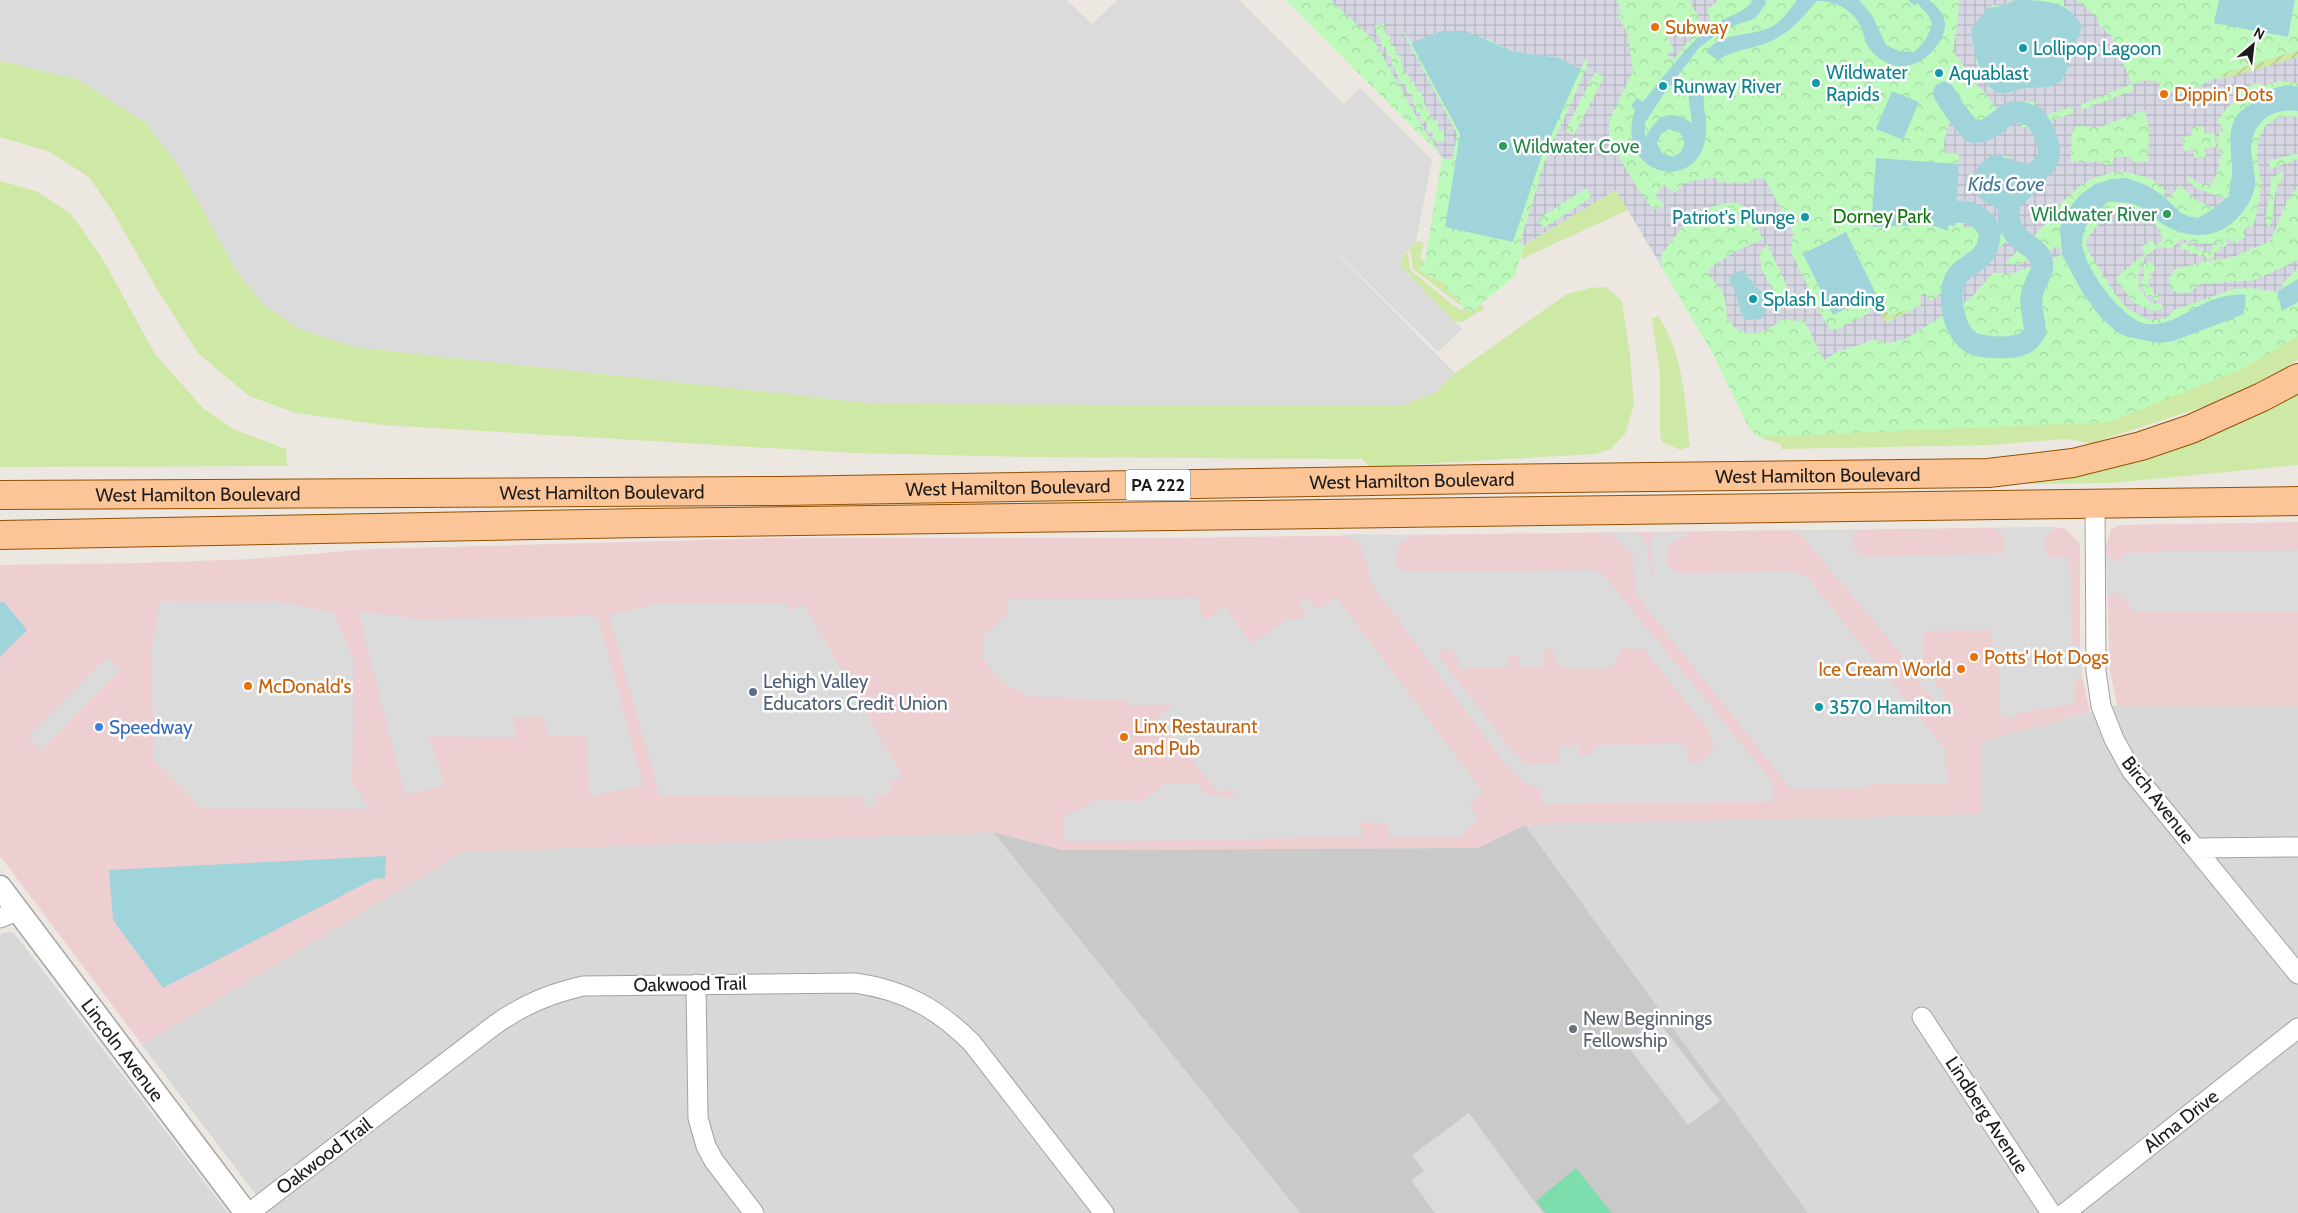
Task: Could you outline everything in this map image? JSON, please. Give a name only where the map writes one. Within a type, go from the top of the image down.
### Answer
[{"type":"main road","name":"West Hamilton Boulevard","points":[[0,495],[771,492],[1486,478],[1988,473],[2073,463],[2141,446],[2190,429],[2262,398],[2298,378]]},
{"type":"main road","name":"West Hamilton Boulevard","points":[[0,535],[692,522],[2298,500]]},
{"type":"street","name":"Birch Avenue","points":[[2094,504],[2096,671],[2102,706],[2114,739],[2131,770],[2298,974]]},
{"type":"street","points":[[2196,848],[2298,847]]},
{"type":"street","name":"Lincoln Avenue","points":[[0,887],[9,914],[247,1213]]},
{"type":"street","name":"Oakwood Trail","points":[[247,1213],[523,1006],[552,993],[583,986],[854,983],[896,992],[925,1004],[950,1021],[972,1043],[1104,1213]]},
{"type":"street","points":[[696,984],[698,1118],[706,1146],[714,1161],[754,1213]]},
{"type":"street","name":"Lindberg Avenue","points":[[1922,1017],[2051,1213]]},
{"type":"street","name":"Alma Drive","points":[[2065,1213],[2298,1028]]},
{"type":"shaded area","points":[[0,0],[1067,0],[1092,24],[1117,0],[1239,0],[1344,104],[1360,88],[1432,160],[1416,241],[1400,263],[1403,269],[1462,329],[1438,352],[1290,206],[1455,373],[1434,393],[1401,406],[869,403],[355,347],[299,329],[263,304],[236,270],[179,166],[145,122],[77,79],[0,61]]},
{"type":"shaded area","points":[[1330,0],[1617,0],[1621,12],[1617,14],[1628,35],[1633,71],[1609,121],[1609,140],[1636,186],[1652,208],[1657,209],[1665,205],[1655,197],[1664,185],[1675,193],[1682,185],[1691,181],[1716,178],[1717,182],[1748,183],[1753,179],[1763,178],[1793,232],[1791,252],[1824,320],[1831,330],[1870,313],[1869,310],[1876,306],[1885,322],[1889,322],[1921,305],[1920,296],[1925,293],[1930,301],[1953,285],[1955,288],[1961,284],[1976,266],[2022,229],[1964,227],[1963,215],[1956,202],[1959,154],[1945,153],[1944,143],[1949,123],[1951,121],[1964,139],[1973,130],[1977,132],[1988,127],[2001,129],[2008,125],[2003,111],[1997,109],[1980,89],[1953,51],[1958,22],[1959,0],[2014,0],[2003,6],[1992,5],[1972,44],[1976,53],[1976,63],[1990,89],[1999,93],[2049,87],[2066,73],[2074,42],[2082,26],[2068,8],[2064,6],[2064,0],[2077,0],[2097,17],[2099,25],[2111,35],[2132,84],[2148,80],[2160,83],[2159,89],[2170,92],[2185,91],[2198,88],[2210,79],[2228,78],[2298,57],[2298,83],[2279,81],[2266,85],[2255,83],[2246,88],[2222,114],[2217,123],[2222,126],[2217,140],[2221,157],[2219,157],[2219,167],[2212,184],[2203,185],[2189,177],[2186,179],[2196,188],[2226,199],[2215,208],[2197,201],[2180,185],[2168,199],[2164,195],[2166,191],[2147,177],[2120,171],[2095,177],[2080,186],[2063,201],[2043,227],[2005,263],[2017,265],[2058,246],[2061,255],[2013,273],[1993,273],[1970,299],[1905,339],[1890,343],[1873,340],[1837,352],[1824,360],[1804,320],[1782,319],[1762,332],[1747,334],[1734,327],[1727,318],[1725,299],[1720,288],[1709,275],[1709,269],[1734,252],[1763,239],[1746,207],[1737,203],[1725,203],[1701,210],[1684,225],[1661,255],[1662,267],[1616,190],[1524,245],[1520,243],[1545,161],[1587,67],[1586,56],[1581,69],[1559,58],[1511,51],[1489,40],[1442,31],[1411,43],[1399,24],[1457,134],[1452,160],[1442,157],[1420,123],[1373,39]],"holes":[[[1384,24],[1386,35],[1390,35],[1391,46],[1395,46],[1396,55],[1400,55],[1405,74],[1408,73],[1410,83],[1415,82],[1417,92],[1421,92],[1427,111],[1430,111],[1431,121],[1437,120],[1439,131],[1443,130],[1445,141],[1434,142],[1432,131],[1428,132],[1426,121],[1421,122],[1420,112],[1416,112],[1411,93],[1407,94],[1405,84],[1400,84],[1398,74],[1396,75],[1394,66],[1392,66],[1391,56],[1387,56],[1386,47],[1382,47],[1380,36],[1377,36],[1375,25]],[[1595,72],[1604,77],[1574,135],[1565,131]],[[2132,84],[2134,90],[2082,110],[2080,105]],[[2023,101],[2035,102],[2034,119],[2071,107],[2074,113],[2041,124],[2041,127],[2022,127]],[[2145,110],[2149,130],[2148,162],[2131,162],[2131,157],[2114,157],[2111,165],[2100,164],[2100,162],[2071,162],[2072,130],[2075,130],[2075,126],[2100,127]],[[2204,126],[2205,134],[2215,133],[2216,147],[2205,148],[2206,157],[2194,158],[2193,150],[2184,151],[2182,137],[2192,135],[2192,127]],[[2004,155],[2012,159],[2036,180],[2036,192],[2028,201],[1990,204],[1981,199]],[[1586,188],[1592,197],[1544,228],[1538,219]],[[1767,244],[1796,306],[1785,306],[1779,302],[1761,268],[1760,253]],[[1747,274],[1771,303],[1739,312],[1738,295],[1730,281],[1731,275]]]},
{"type":"shaded area","points":[[1689,0],[1719,0],[1707,9],[1711,22],[1699,28],[1673,60],[1667,54],[1674,50],[1667,37],[1700,20]]},
{"type":"shaded area","points":[[2278,117],[2298,117],[2298,153],[2269,161],[2270,169],[2298,159],[2298,186],[2287,202],[2270,241],[2231,258],[2207,261],[2175,269],[2169,279],[2170,289],[2189,293],[2200,284],[2255,280],[2298,260],[2298,268],[2281,285],[2285,288],[2277,292],[2251,288],[2233,289],[2174,310],[2167,318],[2150,320],[2128,309],[2115,294],[2087,249],[2086,240],[2108,213],[2132,213],[2146,218],[2157,226],[2163,240],[2156,246],[2152,240],[2141,247],[2145,254],[2115,278],[2134,303],[2154,311],[2163,308],[2161,303],[2151,304],[2139,288],[2138,276],[2146,255],[2158,247],[2172,248],[2181,239],[2195,243],[2217,243],[2218,240],[2219,244],[2212,245],[2213,250],[2203,252],[2203,248],[2196,250],[2195,245],[2180,244],[2182,250],[2189,250],[2190,254],[2197,253],[2198,256],[2205,255],[2206,259],[2214,257],[2214,253],[2220,251],[2220,247],[2227,246],[2226,238],[2237,243],[2246,236],[2243,233],[2248,225],[2252,228],[2260,196],[2261,182],[2257,158],[2258,139],[2265,126]],"holes":[[[2285,172],[2275,193],[2272,222],[2268,227],[2265,219],[2271,186],[2270,178]],[[2153,262],[2155,271],[2150,272],[2152,278],[2148,279],[2149,288],[2153,288],[2154,295],[2158,294],[2159,300],[2153,301],[2152,295],[2146,296],[2140,280],[2144,279],[2144,264]]]},
{"type":"shaded area","points":[[2298,522],[2298,705],[2117,705],[2110,671],[2106,546],[2111,529],[2120,525]]},
{"type":"shaded area","points":[[2054,527],[2066,529],[2080,544],[2080,646],[2082,676],[2090,712],[1981,742],[1981,814],[1525,825],[1478,848],[1063,850],[993,832],[462,852],[142,1045],[0,856],[0,565],[252,559],[370,549],[771,538],[1157,538]]},
{"type":"shaded area","points":[[2054,527],[2054,532],[2049,531],[2045,540],[2045,552],[2048,557],[2070,558],[2072,644],[2080,646],[2082,676],[2076,678],[2074,684],[2074,704],[2017,713],[2015,718],[2002,718],[2000,709],[1999,661],[1993,661],[1992,630],[1923,631],[1924,676],[1936,676],[1936,687],[1943,687],[1944,708],[1922,688],[1906,668],[1901,654],[1800,534],[1792,530],[1860,530],[1854,533],[1853,545],[1859,554],[1868,557],[2000,553],[2006,552],[2005,543],[2002,534],[1995,528]]},
{"type":"shaded area","points":[[1605,532],[1641,533],[1639,535],[1646,543],[1651,576],[1653,575],[1650,544],[1654,536],[1652,532],[1691,533],[1674,542],[1668,549],[1665,561],[1672,570],[1679,573],[1793,572],[1808,577],[1945,750],[1947,783],[1869,783],[1869,788],[1792,790],[1636,594],[1633,556],[1617,538]]},
{"type":"shaded area","points":[[1341,534],[1415,535],[1400,543],[1395,557],[1396,565],[1405,572],[1594,570],[1604,575],[1772,782],[1773,802],[1542,803],[1541,788],[1527,784],[1502,760],[1371,583],[1362,547],[1351,538]],"holes":[[[1444,648],[1453,650],[1457,654],[1460,669],[1508,667],[1509,655],[1519,656],[1519,667],[1545,666],[1544,652],[1548,648],[1552,649],[1557,662],[1563,666],[1572,669],[1604,670],[1614,664],[1622,648],[1644,649],[1709,730],[1714,747],[1709,756],[1701,762],[1690,763],[1688,760],[1687,744],[1594,745],[1593,754],[1580,755],[1580,746],[1560,745],[1559,764],[1527,764],[1515,755],[1441,659],[1439,653]]]},
{"type":"shaded area","points":[[2298,550],[2298,612],[2131,611],[2129,603],[2119,594],[2112,593],[2108,596],[2106,555],[2119,562],[2122,559],[2122,553]]},
{"type":"shaded area","points":[[1305,597],[1315,607],[1321,608],[1336,597],[1483,792],[1469,805],[1479,819],[1459,837],[1390,837],[1388,823],[1360,822],[1362,837],[1063,842],[1063,817],[1096,800],[1143,801],[1165,783],[1199,783],[1203,793],[1235,798],[1234,788],[1219,793],[1158,718],[1173,704],[1127,706],[1127,700],[1032,697],[1005,685],[982,658],[983,636],[1007,615],[1008,599],[1199,598],[1201,616],[1206,620],[1224,606],[1252,644],[1286,620],[1308,617],[1298,603]]},
{"type":"shaded area","points":[[160,601],[279,602],[333,612],[354,661],[352,782],[370,809],[201,808],[154,760],[151,653]]},
{"type":"shaded area","points":[[784,603],[790,611],[804,604],[902,776],[891,783],[890,794],[876,795],[877,805],[863,807],[862,797],[660,796],[609,615],[658,604]]},
{"type":"shaded area","points":[[358,611],[419,619],[598,616],[643,785],[590,796],[586,736],[547,735],[545,718],[513,717],[516,738],[429,736],[445,785],[405,795]]},
{"type":"shaded area","points":[[107,657],[120,670],[41,750],[29,737]]},
{"type":"shaded area","points":[[2117,705],[2298,705],[2298,1213],[1808,1213],[1525,825],[1981,814],[1981,742]]},
{"type":"shaded area","points":[[1525,825],[1808,1213],[1300,1213],[993,832],[1063,850],[1478,848]]},
{"type":"shaded area","points":[[993,832],[1300,1213],[270,1213],[142,1045],[462,852]]},
{"type":"shaded area","points":[[14,933],[18,938],[228,1213],[0,1213],[0,934]]},
{"type":"shaded area","points":[[1657,1020],[1720,1101],[1688,1125],[1626,1044]]},
{"type":"shaded area","points":[[1469,1113],[1543,1213],[1435,1213],[1411,1180],[1424,1171],[1412,1155]]},
{"type":"green space","name":"Dorney Park","points":[[1286,0],[2298,0],[2298,336],[2240,370],[2109,422],[1757,437],[1748,426],[1713,354],[1616,190],[1524,245],[1515,276],[1471,312],[1460,305],[1462,302],[1449,292],[1444,282],[1429,277],[1418,267],[1425,261],[1442,157]]},
{"type":"green space","points":[[2298,50],[2298,57],[2228,78],[2219,75]]},
{"type":"green space","points":[[0,61],[77,79],[145,122],[179,166],[236,270],[263,304],[355,347],[869,403],[927,404],[1434,393],[1455,373],[1567,294],[1590,288],[1606,287],[1622,301],[1630,356],[1634,405],[1625,434],[1611,449],[1594,454],[1370,467],[1362,459],[1031,457],[854,453],[383,425],[296,413],[249,396],[198,353],[160,294],[113,212],[89,177],[48,151],[0,137]]},
{"type":"green space","points":[[0,181],[36,191],[71,214],[102,258],[155,354],[203,408],[233,429],[286,449],[287,466],[0,467]]},
{"type":"green space","points":[[1616,190],[1628,210],[1521,259],[1524,245]]},
{"type":"green space","points":[[1416,241],[1424,243],[1420,258],[1425,261],[1419,267],[1429,277],[1444,282],[1449,292],[1462,303],[1460,305],[1413,269],[1410,248]]},
{"type":"green space","points":[[1406,252],[1410,270],[1454,306],[1461,310],[1465,308],[1471,312],[1479,304],[1485,308],[1462,322],[1454,321],[1403,269],[1400,263]]},
{"type":"green space","points":[[1882,300],[1889,316],[1909,309],[1908,312],[1885,322],[1874,304]]},
{"type":"green space","points":[[1658,316],[1673,346],[1685,396],[1690,446],[1681,450],[1662,442],[1660,433],[1660,374],[1652,319]]},
{"type":"green space","points":[[2298,333],[2298,360],[2240,392],[2209,405],[2091,443],[2065,439],[1990,445],[1781,449],[1781,444],[1762,438],[1751,429],[1735,399]]},
{"type":"green space","points":[[2298,385],[2298,465],[2111,483],[1996,484]]},
{"type":"green space","points":[[1576,1168],[1612,1213],[1546,1213],[1536,1201]]},
{"type":"water","name":"Runway River","points":[[1752,0],[1765,0],[1766,3],[1756,18],[1722,30],[1699,48],[1665,92],[1645,123],[1645,138],[1654,124],[1664,116],[1670,115],[1684,118],[1692,123],[1688,93],[1691,77],[1704,96],[1705,138],[1698,158],[1684,169],[1667,172],[1651,166],[1638,154],[1632,135],[1635,110],[1631,106],[1637,98],[1643,102],[1701,34],[1715,23],[1741,11],[1751,4]],"holes":[[[1669,129],[1680,133],[1685,142],[1681,152],[1673,157],[1662,153],[1657,143],[1661,134]]]},
{"type":"water","name":"Runway River","points":[[1797,0],[1859,0],[1872,15],[1886,45],[1899,51],[1914,52],[1926,39],[1932,23],[1928,15],[1917,3],[1915,6],[1908,0],[1929,0],[1944,17],[1944,33],[1934,49],[1926,57],[1908,66],[1898,66],[1878,57],[1869,48],[1856,18],[1841,6],[1817,1],[1794,26],[1770,42],[1732,53],[1718,60],[1706,52],[1720,40],[1764,30],[1777,24]]},
{"type":"water","name":"Lollipop Lagoon","points":[[2015,0],[2045,1],[2062,6],[2076,17],[2082,26],[2067,71],[2062,80],[2055,85],[2047,87],[2025,88],[1999,93],[1988,84],[1979,66],[1971,30],[1987,8],[2003,6]]},
{"type":"water","points":[[2219,0],[2295,0],[2288,37],[2214,23]]},
{"type":"water","name":"Wildwater Cove","points":[[1442,31],[1466,31],[1511,51],[1559,58],[1581,69],[1541,158],[1513,242],[1445,227],[1460,134],[1411,43]]},
{"type":"water","name":"Wildwater River","points":[[2286,85],[2298,87],[2298,111],[2288,110],[2279,112],[2264,119],[2259,125],[2252,141],[2251,151],[2255,177],[2253,194],[2246,208],[2235,221],[2214,233],[2206,235],[2189,234],[2174,230],[2138,206],[2127,203],[2108,202],[2090,219],[2083,236],[2084,252],[2089,265],[2106,292],[2128,314],[2138,321],[2148,324],[2166,322],[2215,299],[2242,294],[2246,295],[2244,314],[2174,341],[2159,343],[2128,337],[2118,333],[2101,318],[2084,295],[2062,255],[2060,227],[2068,210],[2079,196],[2095,184],[2112,179],[2127,178],[2148,186],[2162,195],[2181,213],[2196,219],[2215,208],[2229,196],[2232,171],[2231,132],[2236,116],[2251,104],[2245,96],[2261,87],[2267,90]]},
{"type":"water","points":[[1892,91],[1919,102],[1903,140],[1876,129]]},
{"type":"water","name":"Kids Cove","points":[[1994,154],[2030,165],[2036,180],[2036,192],[2020,207],[2001,211],[1982,200],[1975,192],[1973,179],[1978,167]]},
{"type":"water","points":[[1876,158],[1959,164],[1955,226],[1949,225],[1948,231],[1931,225],[1874,227],[1865,225],[1865,214],[1872,214]]},
{"type":"water","points":[[1846,232],[1876,294],[1833,315],[1803,254]]},
{"type":"water","name":"Splash Landing","points":[[1743,270],[1771,303],[1761,319],[1745,320],[1735,291],[1729,281],[1731,275]]},
{"type":"water","points":[[2298,279],[2298,302],[2282,311],[2277,292]]},
{"type":"water","points":[[0,602],[4,602],[27,630],[0,657]]},
{"type":"water","points":[[386,856],[385,878],[374,879],[163,988],[113,920],[109,870]]},
{"type":"waterway","points":[[1937,213],[1967,212],[1973,214],[1990,231],[1988,245],[1983,254],[1962,271],[1956,278],[1952,288],[1954,313],[1962,334],[1974,344],[1989,347],[2016,346],[2028,341],[2035,332],[2031,299],[2042,270],[2042,262],[2035,250],[2012,230],[2009,222],[2009,211],[2013,195],[2020,185],[2046,163],[2049,152],[2046,138],[2035,117],[2018,112],[2010,113],[1986,130],[1972,132],[1944,93]]},
{"type":"place","name":"Subway","points":[[1655,27]]},
{"type":"place","name":"Lollipop Lagoon","points":[[2023,48]]},
{"type":"place","name":"Aquablast","points":[[1939,73]]},
{"type":"place","name":"Wildwater Rapids","points":[[1816,83]]},
{"type":"place","name":"Runway River","points":[[1663,86]]},
{"type":"place","name":"Dippin' Dots","points":[[2164,94]]},
{"type":"place","name":"Wildwater Cove","points":[[1503,146]]},
{"type":"place","name":"Wildwater River","points":[[2167,214]]},
{"type":"place","name":"Patriot's Plunge","points":[[1805,217]]},
{"type":"place","name":"Splash Landing","points":[[1753,299]]},
{"type":"place","name":"Potts' Hot Dogs","points":[[1974,657]]},
{"type":"place","name":"Ice Cream World","points":[[1961,669]]},
{"type":"place","name":"McDonald's","points":[[248,686]]},
{"type":"place","name":"Lehigh Valley Educators Credit Union","points":[[753,692]]},
{"type":"place","name":"3570 Hamilton","points":[[1819,707]]},
{"type":"place","name":"Speedway","points":[[99,727]]},
{"type":"place","name":"Linx Restaurant and Pub","points":[[1124,737]]},
{"type":"place","name":"New Beginnings Fellowship","points":[[1573,1029]]}]
